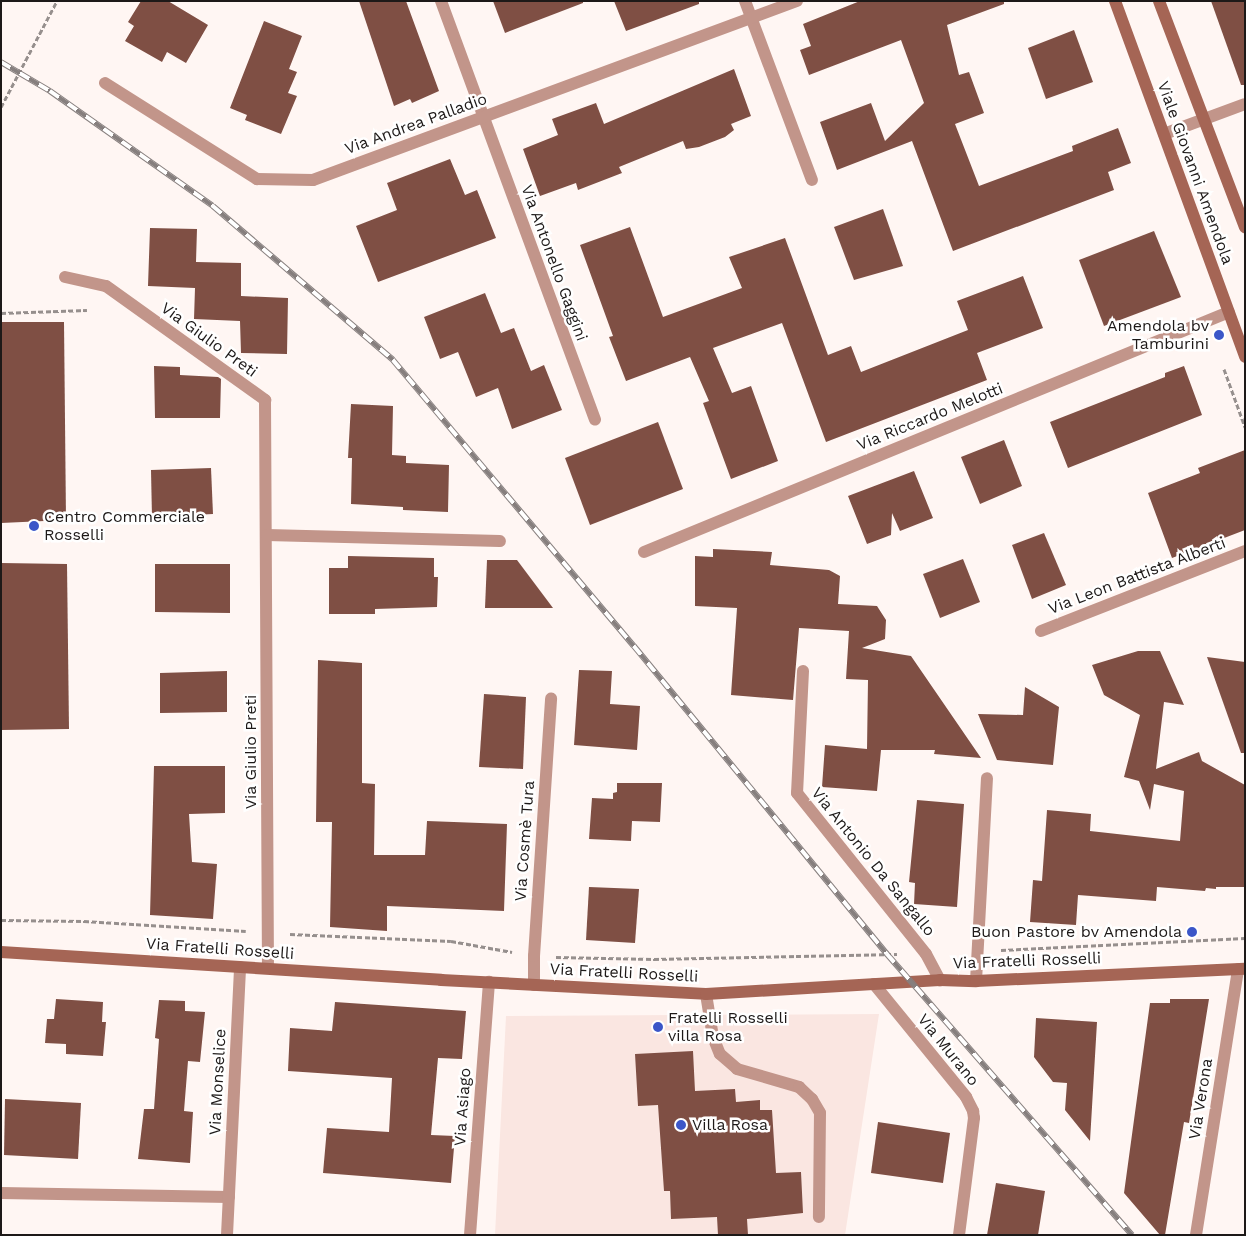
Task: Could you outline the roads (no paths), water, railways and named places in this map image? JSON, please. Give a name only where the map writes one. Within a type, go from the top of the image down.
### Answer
[{"type":"street","name":"Via Antonello Gaggini","points":[[441,1],[482,117],[595,420]]},
{"type":"street","points":[[746,1],[812,180]]},
{"type":"street","name":"Via Andrea Palladio","points":[[105,83],[257,179],[313,180],[797,1]]},
{"type":"street","name":"Viale Giovanni Amendola","points":[[1115,1],[1245,357]]},
{"type":"street","name":"Viale Giovanni Amendola","points":[[1160,1],[1245,227]]},
{"type":"street","points":[[1164,134],[1245,104]]},
{"type":"street","name":"Via Giulio Preti","points":[[65,277],[106,286],[265,400],[268,968]]},
{"type":"street","name":"Via Riccardo Melotti","points":[[644,552],[1229,312]]},
{"type":"street","points":[[267,535],[500,541]]},
{"type":"street","name":"Via Leon Battista Alberti","points":[[1041,631],[1245,551]]},
{"type":"street","name":"Via Antonio Da Sangallo","points":[[803,671],[797,792],[926,954],[940,980]]},
{"type":"street","name":"Via Cosmè Tura","points":[[534,985],[534,956],[551,699]]},
{"type":"street","points":[[976,981],[987,778]]},
{"type":"street","name":"Via Fratelli Rosselli","points":[[1,952],[240,968],[268,968],[706,994],[940,980],[976,981],[1242,969]]},
{"type":"street","name":"Via Monselice","points":[[227,1235],[240,968]]},
{"type":"street","name":"Via Verona","points":[[1196,1235],[1242,969]]},
{"type":"street","name":"Via Asiago","points":[[470,1235],[489,982]]},
{"type":"street","name":"Via Murano","points":[[874,984],[966,1097],[973,1111],[974,1118],[959,1235]]},
{"type":"street","points":[[706,994],[713,1038],[720,1054],[737,1069],[799,1087],[812,1099],[820,1113],[819,1217]]},
{"type":"street","points":[[1,1194],[229,1197]]},
{"type":"railway","points":[[1,62],[50,91],[213,206],[393,360],[634,646],[887,954],[1132,1235]]},
{"type":"place","name":"Amendola bv Tamburini","points":[[1219,335]]},
{"type":"place","name":"Centro Commerciale Rosselli","points":[[34,526]]},
{"type":"place","name":"Buon Pastore bv Amendola","points":[[1192,932]]},
{"type":"place","name":"Fratelli Rosselli villa Rosa","points":[[658,1027]]},
{"type":"place","name":"Villa Rosa","points":[[681,1125]]}]
